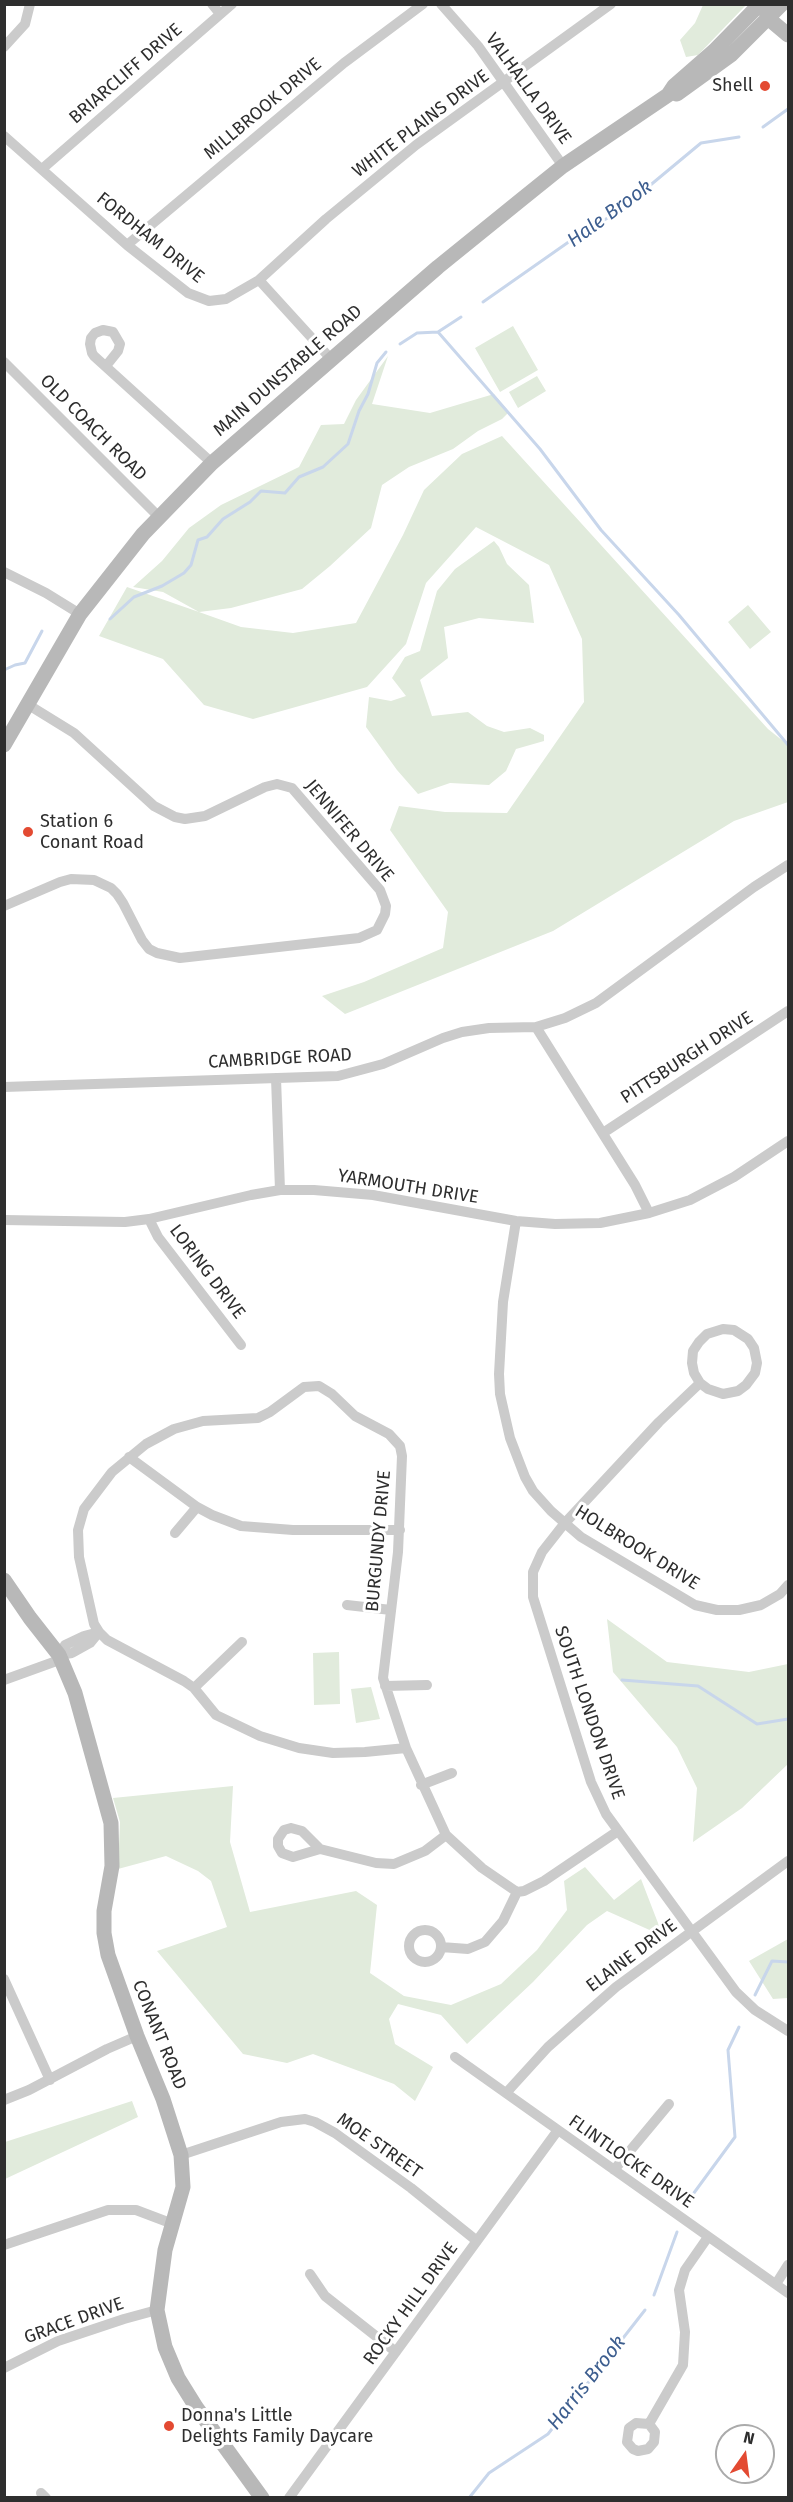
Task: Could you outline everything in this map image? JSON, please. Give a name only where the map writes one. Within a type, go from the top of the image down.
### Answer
[{"type":"main road","points":[[772,9],[789,35]]},
{"type":"main road","name":"MAIN DUNSTABLE ROAD","points":[[4,745],[80,614],[159,517],[212,463],[438,267],[563,166],[668,95],[676,94],[700,79],[731,55],[772,9]]},
{"type":"main road","name":"CONANT ROAD","points":[[4,1580],[61,1657],[75,1693],[111,1823],[112,1866],[104,1911],[104,1933],[108,1955],[137,2036],[163,2099],[181,2156],[183,2187],[162,2268],[158,2310],[165,2347],[178,2378],[196,2407],[262,2498]]},
{"type":"street","points":[[4,47],[25,24],[30,4]]},
{"type":"street","points":[[212,4],[220,14]]},
{"type":"street","name":"BRIARCLIFF DRIVE","points":[[42,169],[232,4]]},
{"type":"street","name":"MILLBROOK DRIVE","points":[[127,245],[344,63],[423,4]]},
{"type":"street","name":"VALHALLA DRIVE","points":[[441,4],[478,46],[563,166]]},
{"type":"street","name":"WHITE PLAINS DRIVE","points":[[259,280],[326,219],[459,112],[611,4]]},
{"type":"street","name":"FORDHAM DRIVE","points":[[4,136],[127,245],[180,288],[202,300],[226,299],[259,280]]},
{"type":"street","points":[[259,280],[331,359]]},
{"type":"street","name":"OLD COACH ROAD","points":[[4,362],[159,517]]},
{"type":"street","points":[[106,366],[212,463]]},
{"type":"street","points":[[4,572],[46,593],[80,614]]},
{"type":"street","name":"JENNIFER DRIVE","points":[[4,906],[60,882],[71,879],[94,880],[111,888],[123,903],[149,949],[180,958],[359,938],[377,930],[385,914],[386,906],[380,890],[292,788],[277,784],[265,787],[205,816],[185,819],[175,817],[154,806],[74,733],[27,704]]},
{"type":"street","name":"CAMBRIDGE ROAD","points":[[4,1087],[276,1078],[352,1073],[383,1064],[462,1032],[489,1028],[536,1027],[572,1015],[603,998],[754,887],[789,865]]},
{"type":"street","name":"PITTSBURGH DRIVE","points":[[603,1133],[789,1011]]},
{"type":"street","points":[[536,1027],[635,1185],[649,1213]]},
{"type":"street","points":[[276,1078],[280,1190]]},
{"type":"street","name":"YARMOUTH DRIVE","points":[[4,1220],[103,1223],[148,1219],[225,1199],[280,1190],[314,1190],[373,1195],[516,1221],[574,1224],[623,1219],[672,1207],[714,1189],[789,1141]]},
{"type":"street","name":"LORING DRIVE","points":[[148,1219],[158,1237],[241,1344]]},
{"type":"street","name":"HOLBROOK DRIVE","points":[[516,1221],[503,1302],[499,1358],[500,1394],[510,1438],[525,1477],[542,1502],[564,1524],[615,1558],[695,1605],[717,1610],[739,1610],[761,1605],[780,1594],[789,1585]]},
{"type":"street","points":[[729,1329],[739,1332],[748,1339],[754,1348],[757,1363],[755,1373],[746,1385],[738,1391],[723,1394],[708,1389],[700,1383],[693,1368],[692,1357],[703,1337],[712,1331],[729,1329]]},
{"type":"street","name":"SOUTH LONDON DRIVE","points":[[700,1383],[659,1422],[564,1524],[535,1564],[531,1581],[533,1597],[591,1782],[600,1803],[618,1831],[745,2002],[769,2020],[789,2031]]},
{"type":"street","name":"BURGUNDY DRIVE","points":[[99,1632],[94,1624],[82,1572],[78,1530],[84,1509],[112,1472],[155,1438],[174,1429],[203,1421],[258,1418],[304,1387],[319,1386],[338,1398],[355,1416],[389,1434],[400,1446],[402,1456],[400,1530],[383,1668],[385,1686],[421,1785],[446,1835],[482,1868],[517,1892]]},
{"type":"street","points":[[129,1457],[197,1507],[226,1521],[254,1528],[400,1530]]},
{"type":"street","points":[[175,1533],[197,1507]]},
{"type":"street","points":[[346,1605],[391,1610]]},
{"type":"street","points":[[4,1680],[72,1653],[90,1643],[99,1632],[114,1645],[194,1688],[216,1715],[240,1728],[281,1743],[316,1751],[341,1753],[406,1748]]},
{"type":"street","points":[[194,1688],[242,1642]]},
{"type":"street","points":[[385,1686],[428,1685]]},
{"type":"street","points":[[421,1785],[452,1773]]},
{"type":"street","points":[[441,1947],[468,1949],[485,1942],[503,1921],[517,1892],[544,1881],[618,1831]]},
{"type":"street","points":[[320,1849],[376,1863],[394,1864],[425,1851],[446,1835]]},
{"type":"street","name":"ELAINE DRIVE","points":[[507,2092],[536,2059],[590,2009],[789,1861]]},
{"type":"street","points":[[4,1979],[50,2080]]},
{"type":"street","points":[[4,2100],[50,2080],[107,2049],[137,2036]]},
{"type":"street","name":"FLINTLOCKE DRIVE","points":[[455,2057],[789,2293]]},
{"type":"street","points":[[614,2170],[669,2104]]},
{"type":"street","name":"MOE STREET","points":[[181,2156],[281,2122],[305,2119],[335,2133],[411,2188],[477,2241]]},
{"type":"street","name":"ROCKY HILL DRIVE","points":[[290,2498],[558,2130]]},
{"type":"street","points":[[4,2245],[108,2210],[136,2210],[173,2224]]},
{"type":"street","points":[[649,2424],[683,2365],[685,2332],[679,2290],[686,2270],[708,2236]]},
{"type":"street","points":[[776,2284],[789,2265]]},
{"type":"street","points":[[310,2274],[326,2296],[396,2352]]},
{"type":"street","name":"GRACE DRIVE","points":[[4,2368],[58,2341],[158,2310]]},
{"type":"green space","points":[[703,5],[746,5],[698,55],[686,57],[680,40],[695,23]]},
{"type":"green space","points":[[513,326],[538,370],[500,392],[475,348]]},
{"type":"green space","points":[[388,356],[372,404],[430,413],[494,394],[509,412],[502,419],[478,431],[453,449],[409,467],[382,485],[371,528],[302,589],[231,608],[199,612],[163,592],[133,587],[162,561],[189,528],[221,505],[299,467],[321,425],[344,424],[356,400]]},
{"type":"green space","points":[[537,376],[546,391],[518,408],[509,392]]},
{"type":"green space","points":[[502,436],[768,729],[788,745],[788,802],[734,821],[553,931],[345,1014],[322,996],[364,982],[443,948],[448,912],[390,830],[399,806],[445,812],[507,813],[584,702],[582,639],[549,565],[476,527],[426,583],[406,644],[367,687],[253,719],[204,705],[163,659],[99,636],[127,587],[241,627],[293,633],[356,623],[424,490],[462,454]]},
{"type":"green space","points":[[494,541],[507,564],[529,585],[534,623],[479,618],[444,627],[448,658],[420,680],[432,716],[468,712],[487,726],[504,732],[530,728],[544,735],[544,741],[516,749],[506,771],[489,785],[450,783],[418,794],[397,770],[366,727],[369,697],[391,701],[406,696],[392,678],[405,657],[420,651],[437,591],[455,569]]},
{"type":"green space","points":[[748,605],[771,632],[750,649],[728,622]]},
{"type":"green space","points":[[607,1619],[667,1662],[749,1672],[788,1664],[788,1764],[742,1808],[693,1842],[697,1788],[677,1747],[613,1672]]},
{"type":"green space","points":[[339,1652],[340,1704],[314,1705],[313,1653]]},
{"type":"green space","points":[[371,1687],[380,1719],[356,1723],[351,1689]]},
{"type":"green space","points":[[233,1786],[230,1842],[250,1912],[356,1891],[377,1905],[370,1973],[404,1996],[451,2005],[501,1984],[537,1950],[567,1910],[564,1881],[585,1867],[614,1900],[641,1879],[663,1936],[607,1911],[587,1925],[533,1982],[467,2044],[441,2015],[398,2004],[389,2019],[395,2044],[433,2067],[415,2101],[394,2084],[313,2054],[287,2063],[243,2054],[157,1951],[227,1927],[211,1881],[198,1871],[166,1856],[118,1869],[120,1822],[113,1798]]},
{"type":"green space","points":[[788,1939],[788,1998],[773,1999],[749,1961]]},
{"type":"green space","points":[[132,2101],[138,2117],[5,2179],[5,2142]]},
{"type":"waterway","name":"Hale Brook","points":[[763,127],[788,109]]},
{"type":"waterway","name":"Hale Brook","points":[[483,302],[580,234],[618,212],[701,143],[739,137]]},
{"type":"waterway","name":"Hale Brook","points":[[400,344],[417,333],[438,332],[461,317]]},
{"type":"waterway","points":[[438,332],[540,449],[601,530],[679,615],[788,745]]},
{"type":"waterway","name":"Hale Brook","points":[[110,619],[134,597],[162,586],[184,573],[191,565],[198,540],[207,537],[223,519],[250,502],[261,491],[285,493],[299,477],[323,467],[348,444],[359,411],[368,394],[377,363],[386,352]]},
{"type":"waterway","name":"Hale Brook","points":[[4,670],[25,663],[42,631]]},
{"type":"waterway","points":[[622,1680],[698,1686],[757,1724],[788,1719]]},
{"type":"waterway","name":"Harris Brook","points":[[755,1995],[772,1961],[788,1962]]},
{"type":"waterway","name":"Harris Brook","points":[[688,2201],[735,2137],[728,2050],[739,2027]]},
{"type":"waterway","name":"Harris Brook","points":[[654,2295],[677,2232]]},
{"type":"waterway","name":"Harris Brook","points":[[469,2498],[489,2473],[548,2434],[645,2310]]},
{"type":"place","name":"Shell","points":[[765,86]]},
{"type":"place","name":"Station 6 Conant Road","points":[[28,832]]},
{"type":"place","name":"Donna's Little Delights Family Daycare","points":[[169,2426]]}]
